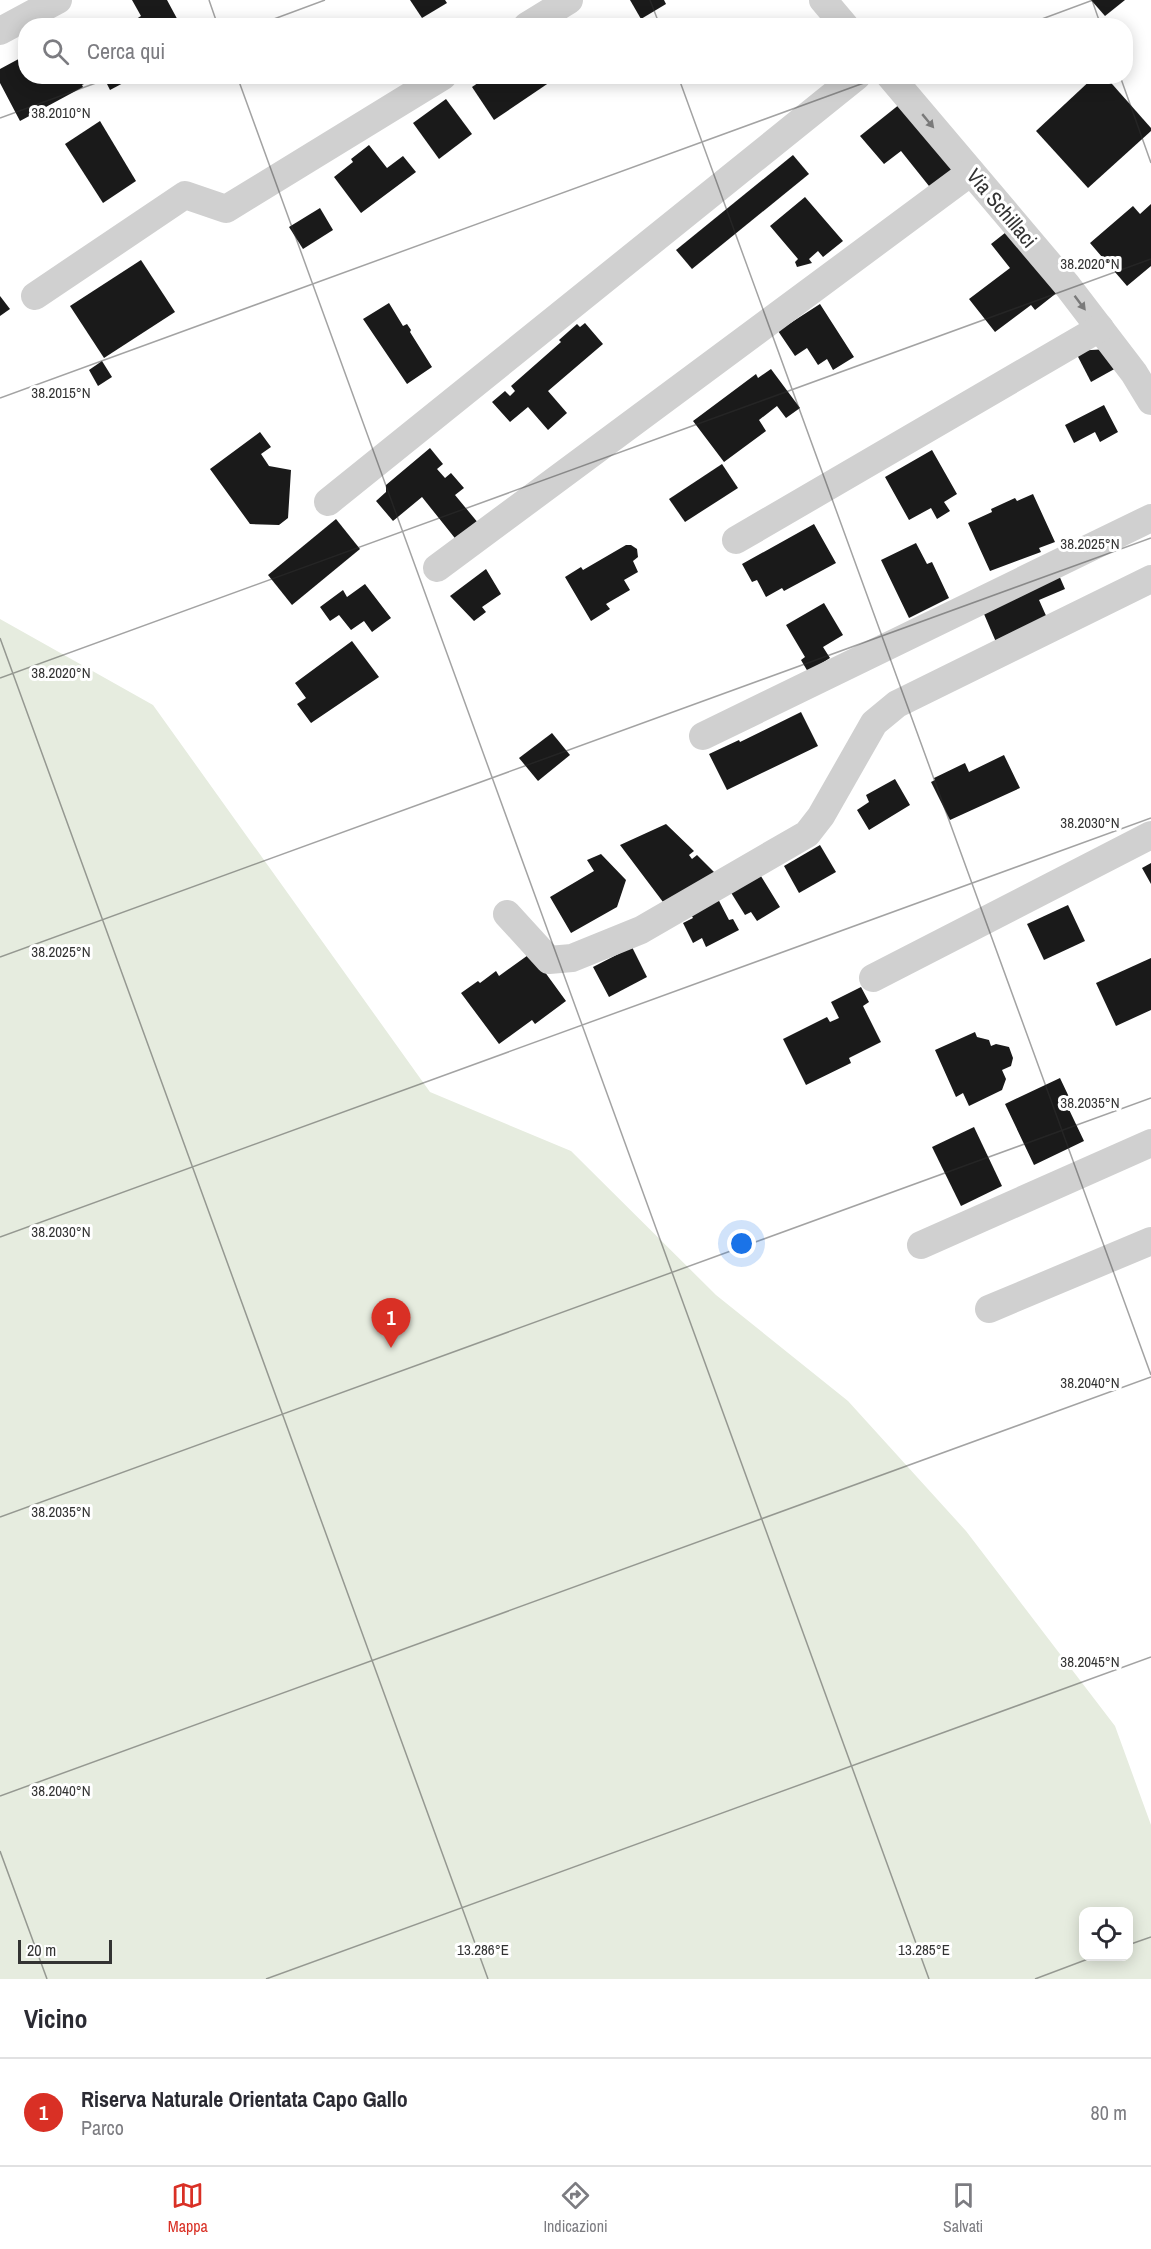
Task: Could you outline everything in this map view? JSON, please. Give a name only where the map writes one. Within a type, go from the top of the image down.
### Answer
[{"type":"street","points":[[24,18],[58,0]]},
{"type":"street","points":[[540,18],[569,0]]},
{"type":"street","points":[[823,0],[838,18]]},
{"type":"street","points":[[0,31],[18,21]]},
{"type":"street","points":[[35,296],[185,195],[226,209],[430,84]]},
{"type":"street","points":[[328,502],[847,84]]},
{"type":"street","name":"Via Schillaci","points":[[897,84],[1066,284],[1134,373],[1151,401]]},
{"type":"street","points":[[437,568],[971,172]]},
{"type":"street","points":[[736,540],[1100,328]]},
{"type":"street","points":[[703,736],[1151,518]]},
{"type":"street","points":[[507,914],[549,960],[572,958],[641,930],[807,834],[821,816],[873,723],[897,704],[1151,579]]},
{"type":"street","points":[[873,978],[1151,834]]},
{"type":"street","points":[[921,1245],[1151,1143]]},
{"type":"street","points":[[989,1309],[1151,1241]]},
{"type":"shaded area","points":[[0,619],[153,705],[430,1092],[571,1151],[716,1295],[848,1401],[966,1531],[1115,1726],[1151,1825],[1151,1979],[0,1979]]},
{"type":"building","points":[[132,0],[167,0],[177,18],[138,18],[141,16]]},
{"type":"building","points":[[410,0],[445,0],[447,3],[422,18]]},
{"type":"building","points":[[630,0],[664,0],[666,4],[640,18]]},
{"type":"building","points":[[1091,0],[1125,0],[1105,16]]},
{"type":"building","points":[[18,59],[18,84],[84,84],[83,87],[20,121],[0,83],[0,69]]},
{"type":"building","points":[[107,84],[121,84],[110,90]]},
{"type":"building","points":[[476,84],[547,84],[494,120],[472,87]]},
{"type":"building","points":[[1086,84],[1112,84],[1151,128],[1151,131],[1088,188],[1036,131]]},
{"type":"building","points":[[446,99],[472,134],[439,159],[413,123]]},
{"type":"building","points":[[905,100],[957,166],[933,191],[901,151],[884,164],[860,136]]},
{"type":"building","points":[[100,121],[136,181],[103,203],[65,144]]},
{"type":"building","points":[[369,145],[387,168],[403,156],[416,172],[361,213],[334,177],[353,162],[351,159]]},
{"type":"building","points":[[793,155],[809,174],[692,269],[676,250]]},
{"type":"building","points":[[805,197],[843,241],[823,257],[818,251],[809,259],[812,263],[797,267],[795,262],[798,259],[770,226]]},
{"type":"building","points":[[1151,204],[1151,266],[1127,286],[1090,243],[1133,206],[1140,214]]},
{"type":"building","points":[[320,208],[333,230],[303,249],[289,227]]},
{"type":"building","points":[[1010,229],[1059,291],[1035,310],[1031,305],[995,332],[969,299],[1010,268],[991,244]]},
{"type":"building","points":[[141,260],[175,312],[104,358],[70,306]]},
{"type":"building","points":[[0,296],[10,309],[0,316]]},
{"type":"building","points":[[389,303],[403,326],[407,324],[432,367],[407,384],[363,319]]},
{"type":"building","points":[[820,304],[854,357],[833,370],[827,359],[818,365],[807,348],[795,356],[778,331]]},
{"type":"building","points":[[585,323],[603,344],[548,391],[567,413],[548,430],[528,407],[510,422],[492,402],[505,391],[510,396],[515,391],[511,386],[561,342],[559,340],[577,324],[580,327]]},
{"type":"building","points":[[1108,349],[1118,367],[1091,382],[1075,351]]},
{"type":"building","points":[[102,361],[112,377],[98,386],[89,370]]},
{"type":"building","points":[[771,369],[800,408],[786,418],[777,406],[759,420],[766,431],[724,462],[693,421],[756,374],[758,378]]},
{"type":"building","points":[[1104,405],[1118,432],[1100,442],[1095,432],[1074,443],[1065,425]]},
{"type":"building","points":[[260,432],[271,447],[261,454],[269,466],[291,470],[288,518],[279,525],[250,524],[210,469]]},
{"type":"building","points":[[430,448],[443,464],[437,469],[445,478],[451,473],[464,488],[455,495],[479,524],[458,542],[422,497],[393,521],[376,501],[386,492],[386,485]]},
{"type":"building","points":[[932,450],[957,494],[944,502],[950,511],[937,519],[931,508],[909,520],[885,477]]},
{"type":"building","points":[[722,464],[738,488],[685,522],[669,499]]},
{"type":"building","points":[[1033,494],[1055,542],[1039,548],[1041,552],[990,571],[968,523],[1015,498],[1017,501]]},
{"type":"building","points":[[336,519],[360,549],[292,605],[268,575]]},
{"type":"building","points":[[814,524],[836,563],[784,591],[782,588],[766,597],[757,580],[752,582],[742,564]]},
{"type":"building","points":[[916,543],[927,564],[932,562],[949,598],[909,618],[881,560]]},
{"type":"building","points":[[626,545],[637,549],[638,557],[633,561],[638,572],[624,580],[630,590],[606,604],[610,609],[591,621],[565,577],[581,567],[583,570]]},
{"type":"building","points":[[486,569],[501,594],[482,607],[486,612],[474,621],[450,596]]},
{"type":"building","points":[[1058,573],[1065,589],[1039,600],[1048,620],[996,642],[981,607]]},
{"type":"building","points":[[365,584],[391,618],[372,632],[364,621],[351,630],[339,615],[330,621],[320,607],[343,590],[347,597]]},
{"type":"building","points":[[824,603],[843,635],[823,647],[830,658],[808,672],[801,660],[805,657],[786,625]]},
{"type":"building","points":[[352,641],[379,677],[311,723],[297,704],[306,698],[295,683]]},
{"type":"building","points":[[801,712],[818,746],[727,790],[709,754],[739,740],[740,742]]},
{"type":"building","points":[[552,733],[570,755],[538,781],[519,758]]},
{"type":"building","points":[[1004,755],[1020,788],[950,820],[931,782],[935,780],[934,778],[965,763],[969,772]]},
{"type":"building","points":[[895,779],[910,805],[869,830],[857,810],[869,802],[866,795]]},
{"type":"building","points":[[666,824],[694,851],[689,855],[692,859],[697,855],[720,878],[663,902],[620,845]]},
{"type":"building","points":[[820,845],[836,872],[799,893],[784,866]]},
{"type":"building","points":[[601,854],[626,880],[617,907],[571,933],[550,897],[594,871],[587,860]]},
{"type":"building","points":[[1151,863],[1151,884],[1142,868]]},
{"type":"building","points":[[759,873],[780,907],[757,921],[751,912],[745,915],[730,891]]},
{"type":"building","points":[[717,897],[729,920],[733,919],[739,930],[706,947],[702,938],[693,943],[683,923],[693,918],[689,911]]},
{"type":"building","points":[[1068,905],[1085,941],[1044,960],[1027,924]]},
{"type":"building","points":[[632,947],[647,977],[609,997],[593,967]]},
{"type":"building","points":[[531,953],[566,1001],[535,1024],[532,1020],[499,1044],[461,993],[496,971],[499,976]]},
{"type":"building","points":[[1151,958],[1151,1010],[1116,1026],[1096,983]]},
{"type":"building","points":[[861,987],[869,1002],[863,1006],[881,1042],[849,1058],[851,1063],[806,1085],[783,1039],[827,1017],[830,1022],[839,1018],[831,1002]]},
{"type":"building","points":[[975,1032],[977,1037],[989,1040],[991,1046],[996,1044],[1009,1047],[1013,1058],[1011,1066],[1002,1070],[1006,1079],[1002,1090],[969,1106],[963,1093],[956,1097],[935,1050]]},
{"type":"building","points":[[1060,1078],[1069,1097],[1064,1099],[1084,1141],[1034,1165],[1005,1104]]},
{"type":"building","points":[[974,1127],[1002,1186],[961,1206],[932,1147]]},
{"type":"place","name":"Riserva Naturale Orientata Capo Gallo","points":[[391,1348]]}]
